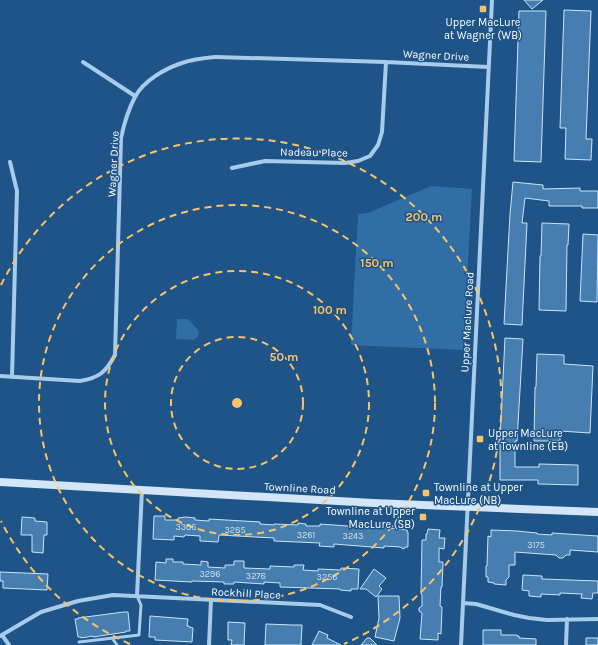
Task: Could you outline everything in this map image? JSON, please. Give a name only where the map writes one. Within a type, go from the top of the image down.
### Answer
[{"type":"street","name":"Upper Maclure Road","points":[[461,645],[492,0]]},
{"type":"street","name":"Wagner Drive","points":[[0,376],[80,380],[91,379],[102,373],[110,365],[115,355],[121,138],[124,124],[136,96],[145,85],[157,75],[182,63],[216,57],[386,62],[488,67]]},
{"type":"street","points":[[82,62],[136,96]]},
{"type":"street","name":"Nadeau Place","points":[[232,168],[265,161],[345,163],[358,161],[370,156],[378,145],[382,132],[386,62]]},
{"type":"street","points":[[10,162],[17,191],[12,377]]},
{"type":"street","name":"Townline Road","points":[[0,482],[373,503],[598,512]]},
{"type":"street","points":[[137,596],[142,489]]},
{"type":"street","name":"Rockhill Place","points":[[1,635],[42,612],[78,601],[113,595],[320,605],[351,617]]},
{"type":"street","points":[[209,645],[211,600]]},
{"type":"street","points":[[463,603],[476,604],[529,618],[547,620],[598,619]]},
{"type":"street","points":[[566,645],[567,619]]},
{"type":"street","points":[[1,635],[9,645]]},
{"type":"lane","points":[[80,642],[139,635],[141,605],[137,596]]},
{"type":"lane","points":[[112,638],[117,645]]},
{"type":"shaded area","points":[[431,186],[472,189],[463,350],[351,345],[358,214],[368,213]]},
{"type":"shaded area","points":[[177,319],[188,319],[199,331],[198,336],[194,340],[176,339]]},
{"type":"building","points":[[524,0],[543,0],[532,9]]},
{"type":"building","points":[[564,10],[591,11],[586,139],[592,139],[591,160],[565,159],[566,128],[560,128]]},
{"type":"building","points":[[519,11],[546,11],[541,162],[514,161]]},
{"type":"building","points":[[513,182],[543,185],[543,189],[580,188],[580,191],[598,191],[598,208],[582,208],[582,206],[549,206],[549,201],[525,198],[522,223],[527,223],[522,325],[504,324]]},
{"type":"building","points":[[542,223],[569,224],[567,245],[566,311],[539,310]]},
{"type":"building","points":[[583,234],[598,235],[597,302],[580,301]]},
{"type":"building","points":[[505,338],[523,339],[517,441],[515,441],[515,467],[539,467],[539,464],[578,465],[578,485],[538,484],[538,480],[500,480],[500,439]]},
{"type":"building","points":[[537,354],[564,355],[564,364],[593,366],[590,433],[560,431],[560,441],[534,441]]},
{"type":"building","points":[[154,516],[165,516],[165,520],[178,520],[178,518],[186,517],[195,518],[195,520],[209,521],[209,519],[260,522],[260,524],[274,525],[298,525],[298,523],[306,524],[306,526],[320,526],[320,524],[401,529],[407,530],[408,532],[408,547],[405,547],[404,549],[400,547],[384,546],[384,548],[334,544],[334,547],[319,546],[320,543],[274,541],[274,538],[219,535],[218,542],[200,541],[200,536],[185,535],[184,537],[174,536],[174,540],[153,539]]},
{"type":"building","points":[[22,517],[35,518],[35,521],[47,522],[47,535],[44,535],[43,553],[32,552],[32,535],[21,535]]},
{"type":"building","points":[[428,529],[440,530],[439,538],[445,538],[444,549],[439,548],[439,562],[443,562],[440,606],[442,607],[441,634],[438,633],[438,640],[420,639],[422,613],[419,611],[419,608],[422,606],[422,540],[426,540]]},
{"type":"building","points":[[491,530],[552,535],[552,533],[598,536],[598,552],[570,550],[570,555],[559,558],[556,555],[515,552],[515,565],[509,565],[509,577],[506,580],[506,585],[494,584],[488,582],[488,577],[486,577],[488,536],[491,537]]},
{"type":"building","points":[[166,559],[173,559],[173,562],[183,562],[183,564],[201,565],[201,561],[208,562],[208,567],[225,568],[225,565],[234,565],[234,561],[244,561],[244,568],[270,569],[270,566],[294,567],[294,565],[304,565],[303,570],[341,570],[341,568],[359,569],[358,589],[351,589],[351,591],[340,589],[280,587],[280,583],[264,582],[264,584],[234,582],[234,584],[224,584],[224,582],[155,580],[156,562],[166,563]]},
{"type":"building","points":[[374,569],[386,578],[379,586],[382,589],[376,597],[366,589],[360,589]]},
{"type":"building","points":[[0,572],[48,574],[47,590],[3,588],[3,581],[0,581]]},
{"type":"building","points":[[523,575],[542,576],[542,579],[598,581],[598,593],[593,593],[592,599],[581,598],[582,594],[560,593],[560,595],[541,594],[541,597],[529,596],[529,591],[522,590]]},
{"type":"building","points":[[378,596],[399,596],[400,618],[394,641],[375,637],[379,618]]},
{"type":"building","points":[[128,612],[130,631],[93,637],[78,637],[75,619]]},
{"type":"building","points":[[150,616],[188,619],[187,626],[193,628],[192,642],[155,640],[155,637],[149,637]]},
{"type":"building","points":[[228,622],[245,623],[244,645],[231,645],[232,640],[228,640]]},
{"type":"building","points":[[266,624],[302,625],[301,645],[265,645]]},
{"type":"building","points":[[483,630],[501,630],[501,635],[517,635],[519,638],[536,639],[536,645],[483,645]]},
{"type":"building","points":[[319,631],[328,635],[327,638],[341,645],[312,645]]},
{"type":"building","points":[[367,638],[370,638],[377,645],[361,645]]},
{"type":"building","points":[[586,638],[598,638],[598,645],[586,645]]},
{"type":"place","name":"Upper MacLure at Wagner (WB)","points":[[483,9]]},
{"type":"place","name":"Upper MacLure at Townline (EB)","points":[[480,439]]},
{"type":"place","name":"Townline at Upper MacLure (NB)","points":[[426,493]]},
{"type":"place","name":"Townline at Upper MacLure (SB)","points":[[423,517]]}]
